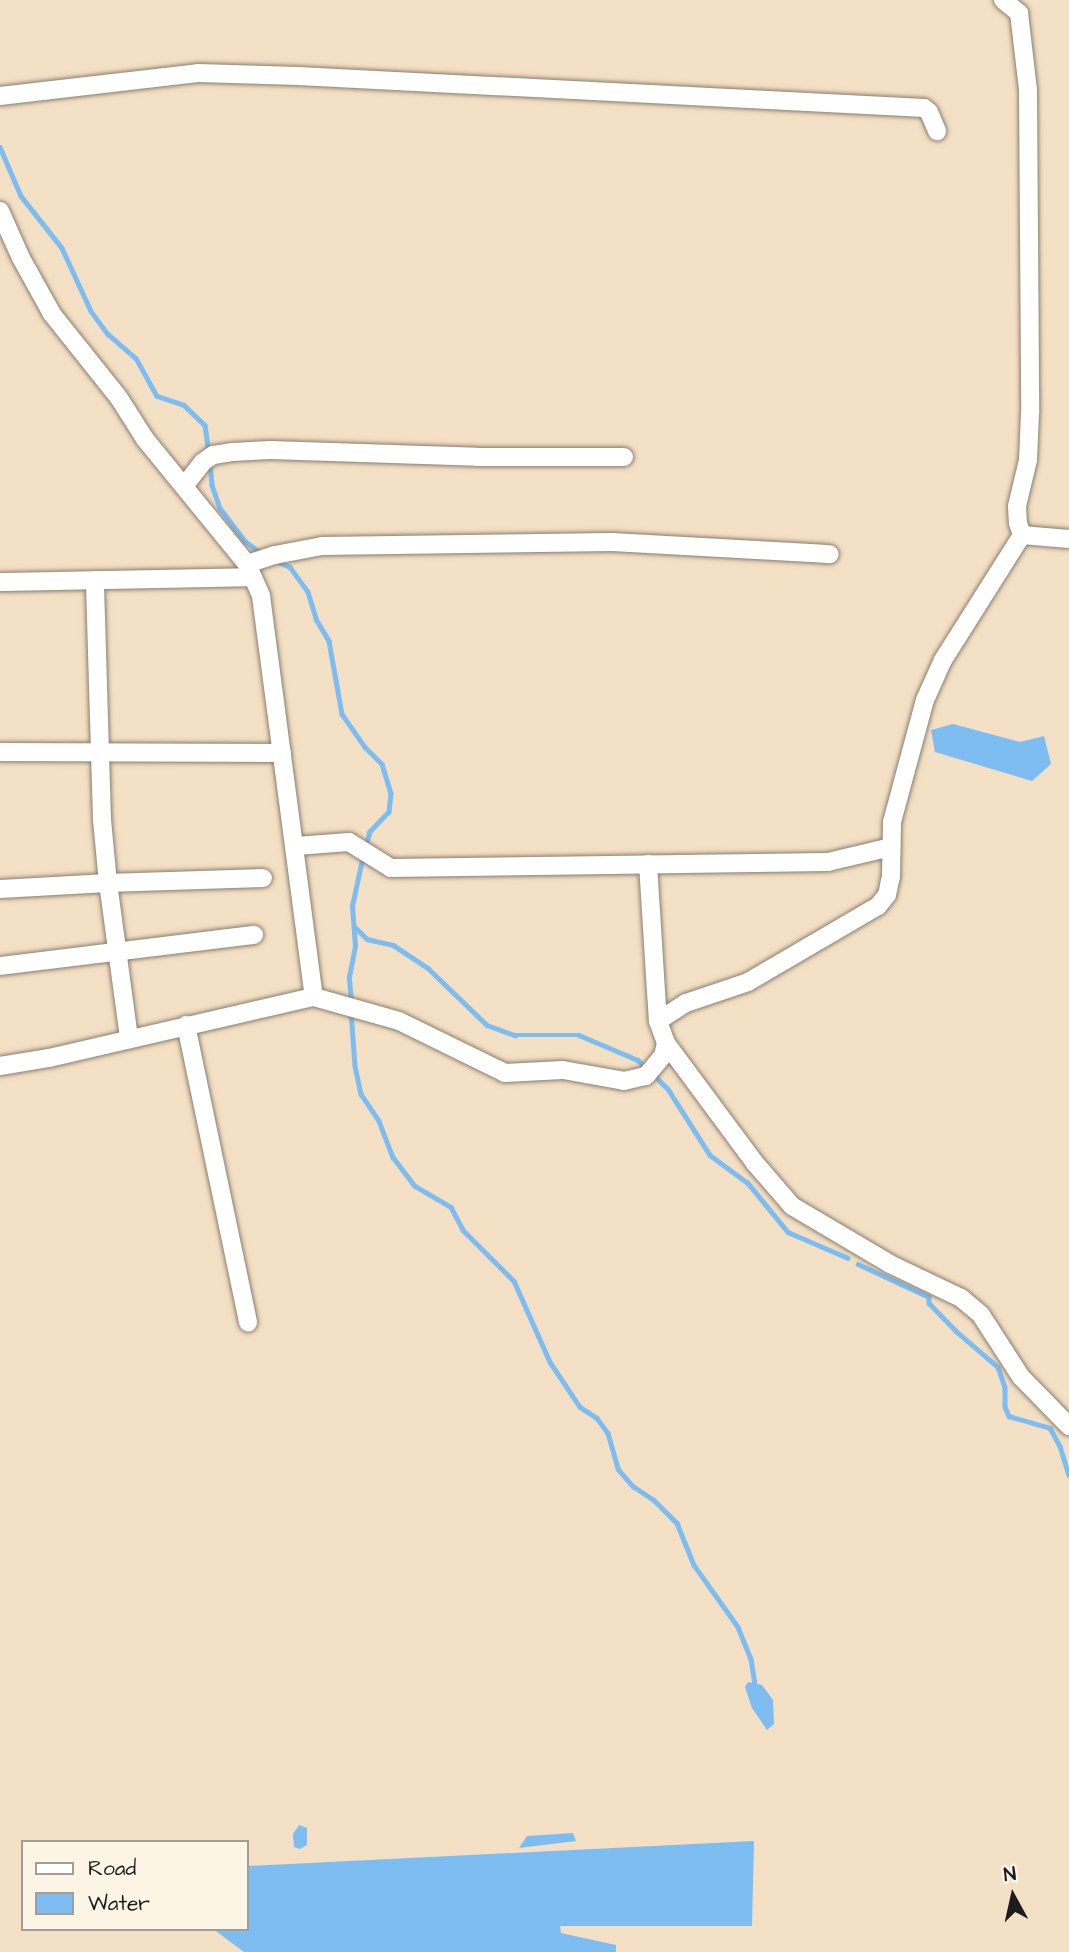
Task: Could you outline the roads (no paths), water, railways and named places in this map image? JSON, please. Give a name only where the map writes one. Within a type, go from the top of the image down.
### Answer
[{"type":"street","points":[[658,1021],[686,1003],[748,982],[878,906],[887,895],[892,822],[925,700],[943,660],[1022,535],[1017,506],[1028,460],[1031,300],[1028,90],[1021,7],[1003,0]]},
{"type":"street","points":[[0,96],[198,73],[298,76],[924,108],[929,112],[937,131]]},
{"type":"street","points":[[0,211],[21,258],[52,314],[119,398],[145,439],[259,564],[314,997]]},
{"type":"street","points":[[185,485],[208,458],[270,450],[477,457],[625,457]]},
{"type":"street","points":[[1022,535],[1069,539]]},
{"type":"street","points":[[0,582],[95,580],[259,564],[322,547],[612,542],[830,554]]},
{"type":"street","points":[[95,580],[100,752],[108,883],[129,1038]]},
{"type":"street","points":[[0,752],[282,753]]},
{"type":"street","points":[[296,846],[349,842],[391,868],[828,862],[891,847]]},
{"type":"street","points":[[648,864],[658,1021],[666,1043],[754,1162],[792,1206],[890,1264],[961,1298],[981,1315],[1021,1377],[1069,1426]]},
{"type":"street","points":[[0,889],[176,879],[263,878]]},
{"type":"street","points":[[0,966],[254,935]]},
{"type":"street","points":[[0,1066],[49,1058],[314,997],[399,1021],[505,1073],[563,1070],[624,1081],[651,1071],[663,1056],[666,1043]]},
{"type":"street","points":[[186,1025],[248,1323]]},
{"type":"water","points":[[953,724],[1020,742],[1044,736],[1051,764],[1032,781],[935,752],[931,730]]},
{"type":"water","points":[[748,1682],[762,1685],[773,1700],[774,1724],[767,1730],[752,1708],[745,1687]]},
{"type":"water","points":[[299,1825],[307,1828],[307,1845],[300,1849],[294,1847],[293,1834]]},
{"type":"water","points":[[573,1833],[576,1841],[519,1848],[527,1836]]},
{"type":"water","points":[[754,1841],[752,1926],[560,1926],[561,1933],[616,1945],[616,1952],[244,1952],[216,1931],[248,1931],[248,1866]]},
{"type":"waterway","points":[[0,147],[21,196],[62,248],[91,311],[108,334],[136,358],[157,396],[184,405],[205,425],[209,453]]},
{"type":"waterway","points":[[210,462],[212,485],[220,508],[245,541],[262,554]]},
{"type":"waterway","points":[[276,561],[290,567],[308,592],[316,619],[329,641],[342,714],[365,747],[382,764],[391,793],[389,812],[370,832],[366,846]]},
{"type":"waterway","points":[[351,1002],[349,977],[355,946],[352,906],[363,855]]},
{"type":"waterway","points":[[355,927],[367,939],[393,945],[428,968],[487,1025],[515,1035],[579,1035],[638,1060],[646,1068]]},
{"type":"waterway","points":[[351,1011],[355,1066],[361,1094],[379,1121],[393,1157],[415,1186],[451,1207],[463,1230],[514,1281],[550,1362],[580,1407],[597,1418],[608,1433],[618,1469],[633,1486],[654,1500],[677,1523],[694,1565],[738,1627],[751,1659],[755,1683]]},
{"type":"waterway","points":[[653,1074],[668,1089],[710,1155],[748,1183],[788,1232],[848,1258]]},
{"type":"waterway","points":[[858,1264],[929,1297],[929,1303],[956,1331],[998,1367],[1005,1387],[1005,1407],[1009,1416],[1050,1428],[1060,1446],[1069,1475]]}]
